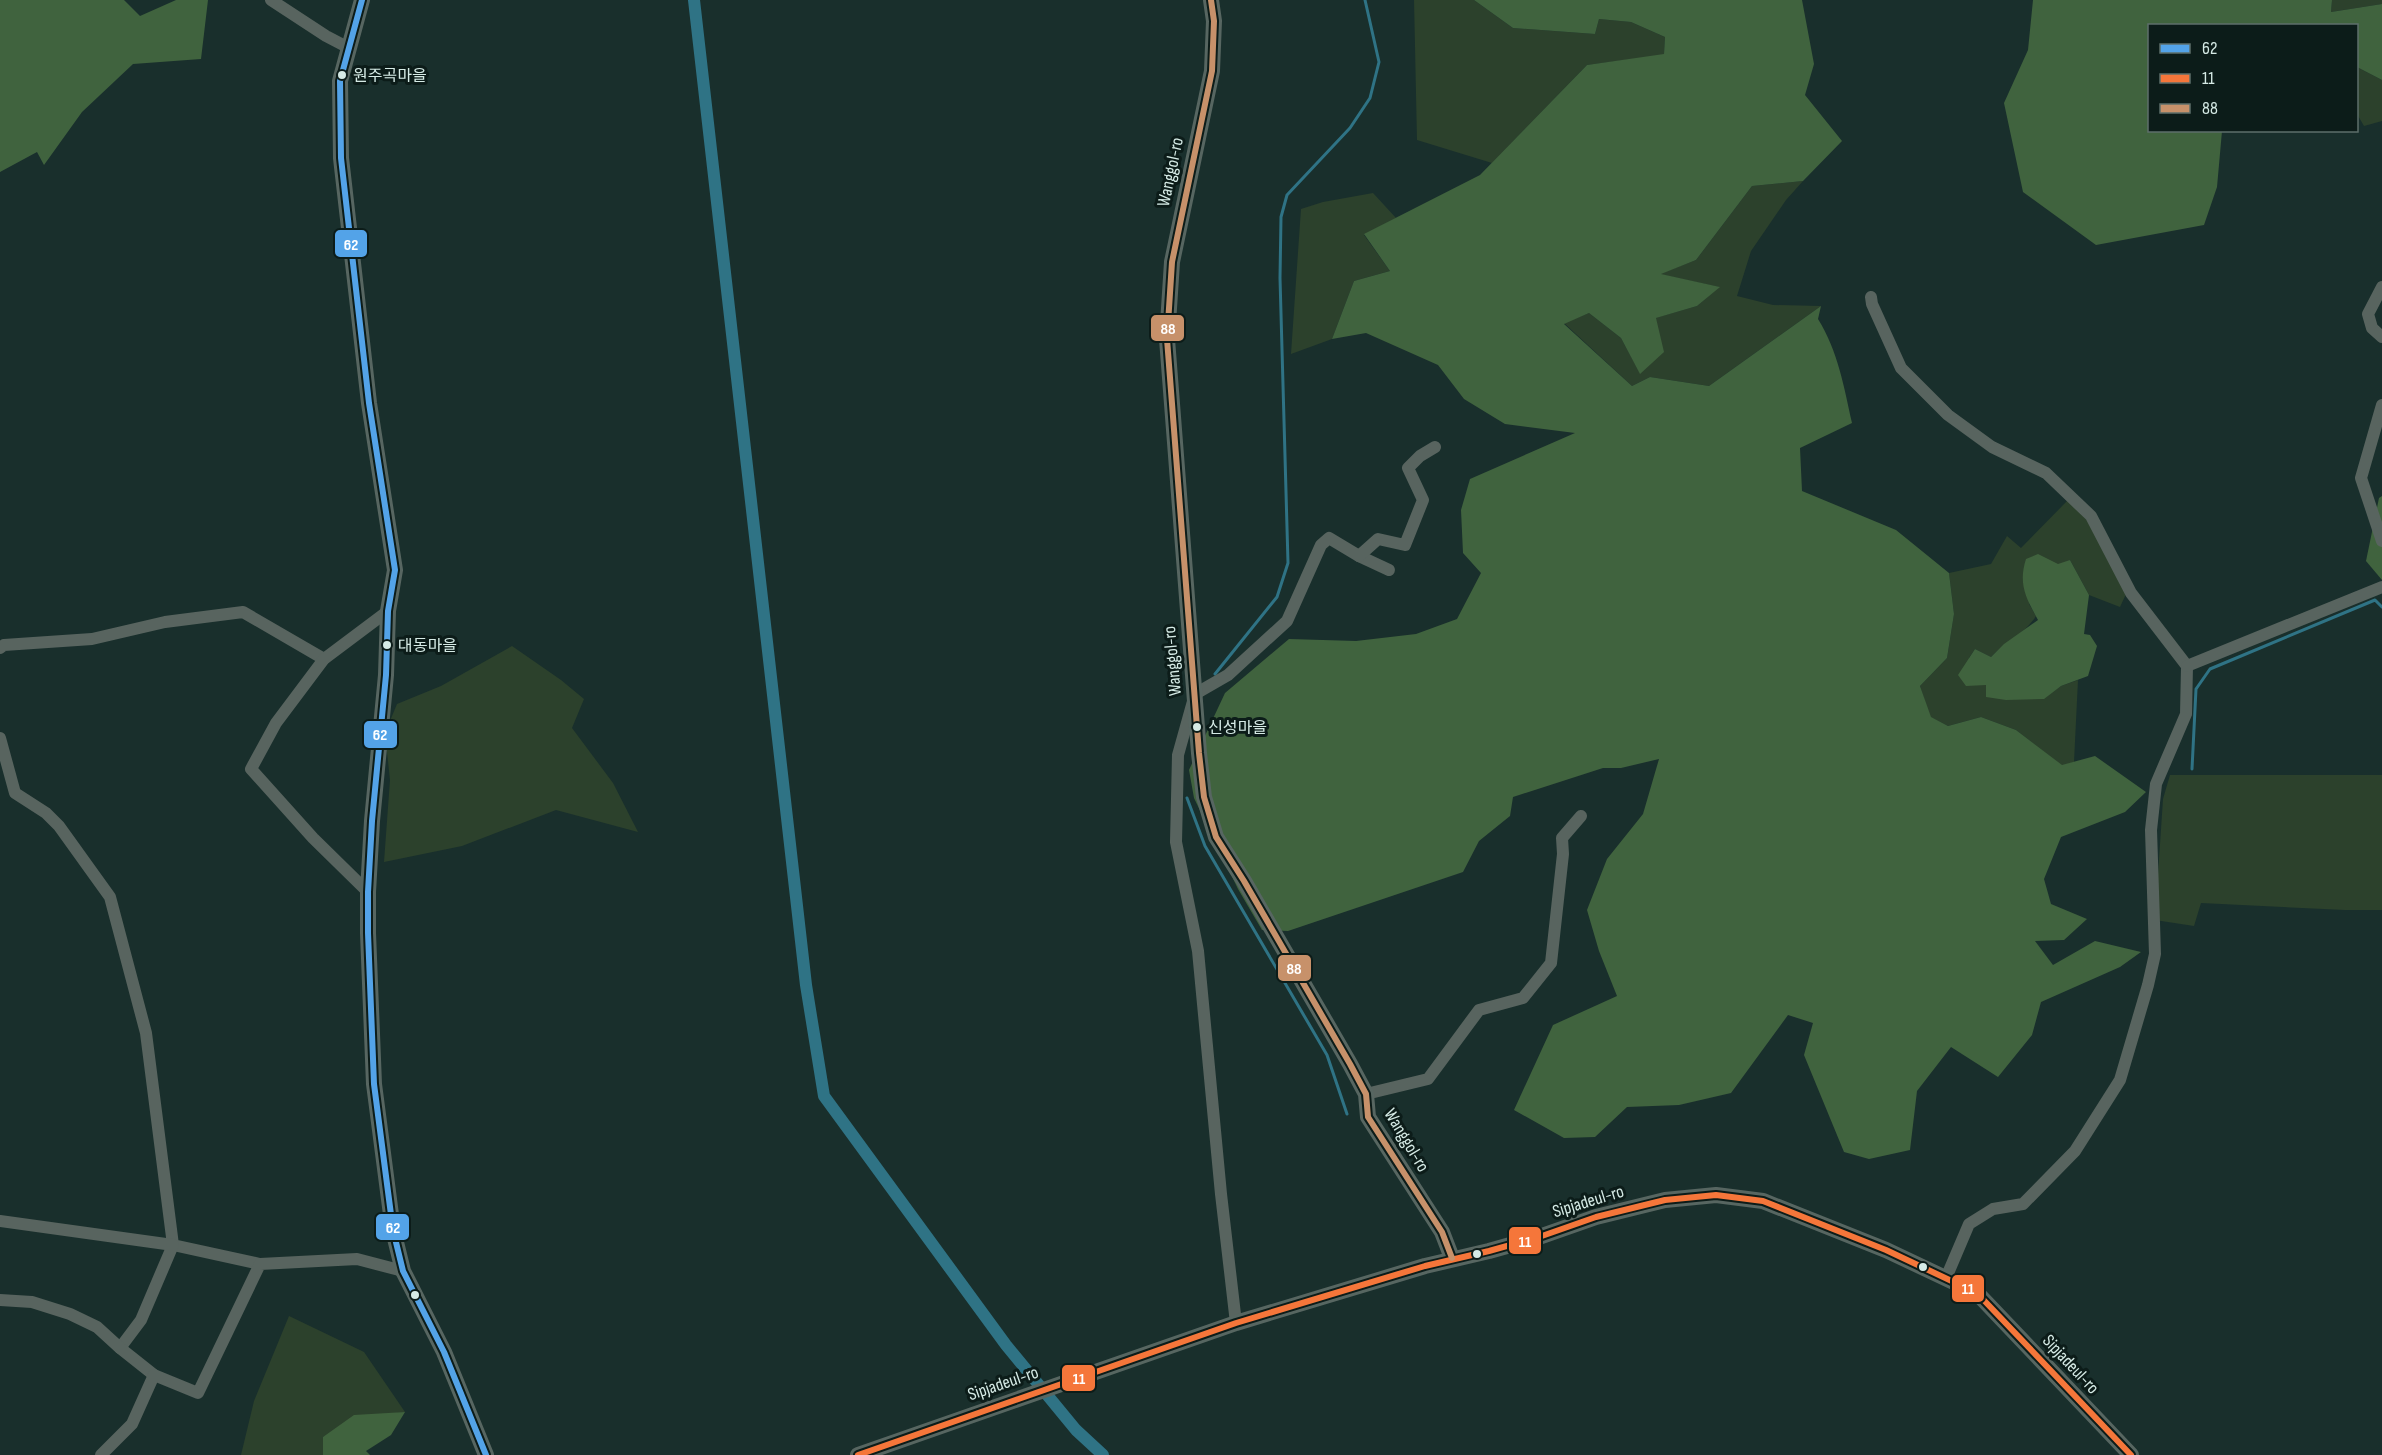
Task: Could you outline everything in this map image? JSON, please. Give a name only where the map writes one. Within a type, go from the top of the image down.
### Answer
[{"type":"street","points":[[271,0],[326,36],[349,48]]},
{"type":"street","points":[[362,0],[340,81],[341,158],[369,403],[395,570],[388,611],[386,675],[376,766],[368,892],[374,1084],[393,1230],[403,1271],[444,1352],[486,1455]]},
{"type":"street","name":"Wanggol-ro","points":[[1211,0],[1214,21],[1212,71],[1180,214],[1172,262],[1167,339],[1204,797],[1216,837],[1244,881],[1366,1094],[1368,1117],[1442,1232],[1452,1258]]},
{"type":"street","points":[[2382,287],[2368,314],[2372,328],[2382,337]]},
{"type":"street","points":[[1871,297],[1872,304],[1901,368],[1948,415],[1992,447],[2046,473],[2091,516],[2131,593],[2187,666],[2186,714],[2156,784],[2151,830],[2155,954],[2120,1080],[2074,1151],[2023,1204],[1993,1209],[1969,1224],[1946,1278]]},
{"type":"street","points":[[2382,405],[2361,478],[2382,541]]},
{"type":"street","points":[[1359,556],[1378,539],[1405,545],[1423,500],[1408,468],[1420,456],[1435,447]]},
{"type":"street","points":[[1236,1323],[1221,1194],[1198,951],[1176,842],[1178,755],[1195,694],[1228,675],[1287,621],[1321,545],[1329,538],[1389,570]]},
{"type":"street","points":[[2187,666],[2382,587]]},
{"type":"street","points":[[368,892],[312,838],[250,769],[276,723],[324,659],[388,611]]},
{"type":"street","points":[[1,646],[92,639],[165,622],[243,612],[324,659]]},
{"type":"street","points":[[0,738],[15,793],[46,813],[59,826],[110,897],[147,1033],[173,1245],[141,1320],[120,1348]]},
{"type":"street","points":[[1366,1094],[1428,1079],[1479,1010],[1523,998],[1551,963],[1563,854],[1562,838],[1581,816]]},
{"type":"street","name":"Sipjadeul-ro","points":[[858,1455],[1236,1323],[1452,1258],[1490,1251],[1539,1237],[1596,1217],[1665,1200],[1716,1195],[1763,1201],[1886,1250],[1977,1293],[2130,1455]]},
{"type":"street","points":[[0,1221],[173,1245],[260,1264],[357,1259],[403,1271]]},
{"type":"street","points":[[0,1300],[32,1302],[70,1314],[98,1327],[154,1375],[198,1393],[260,1264]]},
{"type":"street","points":[[101,1455],[132,1424],[154,1375]]},
{"type":"green space","points":[[0,0],[124,0],[140,16],[176,0],[208,0],[201,59],[133,64],[82,112],[44,165],[37,152],[0,172]]},
{"type":"green space","points":[[1414,0],[1474,0],[1513,28],[1595,34],[1599,19],[1631,22],[1665,37],[1664,55],[1587,65],[1492,163],[1417,140]]},
{"type":"green space","points":[[1474,0],[1802,0],[1814,64],[1805,95],[1842,141],[1803,181],[1752,186],[1696,260],[1661,274],[1720,287],[1697,306],[1656,318],[1664,352],[1640,374],[1621,338],[1589,313],[1564,324],[1632,386],[1650,377],[1709,386],[1821,306],[1818,319],[1835,356],[1852,423],[1800,448],[1802,491],[1896,530],[1949,573],[1954,614],[1947,658],[1920,686],[1931,717],[1948,726],[1981,717],[2016,730],[2062,765],[2095,756],[2146,792],[2125,812],[2061,837],[2044,879],[2051,904],[2087,919],[2064,940],[2035,941],[2053,965],[2095,941],[2141,952],[2120,967],[2041,1002],[2032,1035],[1998,1077],[1951,1047],[1917,1091],[1910,1150],[1869,1159],[1844,1152],[1804,1055],[1813,1023],[1788,1015],[1731,1093],[1679,1105],[1627,1107],[1595,1137],[1564,1138],[1514,1110],[1553,1025],[1617,996],[1599,951],[1587,910],[1607,859],[1643,814],[1659,759],[1621,768],[1603,768],[1513,797],[1510,816],[1479,841],[1463,872],[1288,931],[1262,930],[1238,889],[1194,798],[1189,770],[1225,693],[1289,639],[1356,641],[1416,634],[1457,619],[1481,573],[1463,553],[1461,510],[1470,479],[1575,433],[1505,424],[1464,399],[1438,365],[1366,333],[1332,339],[1354,281],[1390,271],[1364,234],[1480,175],[1587,65],[1664,54],[1665,37],[1631,22],[1599,19],[1595,34],[1513,28]]},
{"type":"green space","points":[[2033,0],[2332,0],[2331,12],[2382,4],[2382,80],[2358,68],[2358,24],[2148,24],[2148,132],[2222,132],[2217,187],[2204,225],[2096,245],[2023,192],[2004,103],[2028,50]]},
{"type":"green space","points":[[2332,0],[2382,0],[2382,4],[2331,12]]},
{"type":"green space","points":[[2358,68],[2382,80],[2382,121],[2364,126],[2358,116]]},
{"type":"green space","points":[[1803,181],[1786,200],[1751,251],[1737,296],[1773,305],[1821,306],[1709,386],[1650,377],[1632,386],[1564,323],[1589,313],[1621,338],[1640,373],[1655,318],[1697,306],[1719,287],[1659,274],[1696,260],[1752,186]]},
{"type":"green space","points":[[1373,193],[1396,218],[1364,235],[1390,271],[1354,281],[1332,339],[1291,354],[1301,209],[1323,202]]},
{"type":"green space","points":[[2382,496],[2382,580],[2366,561],[2379,498]]},
{"type":"green space","points":[[2068,500],[2087,518],[2126,594],[2120,607],[2089,595],[2070,560],[2029,604],[2036,616],[2026,628],[1991,657],[1975,649],[1969,658],[1986,685],[2024,698],[2041,699],[2061,686],[2078,680],[2074,762],[2062,766],[2016,730],[1981,717],[1948,726],[1930,717],[1920,686],[1947,658],[1954,614],[1949,573],[1991,564],[2007,536],[2021,548]]},
{"type":"green space","points":[[2038,554],[2058,564],[2070,560],[2089,595],[2084,634],[2090,635],[2097,646],[2088,676],[2061,686],[2044,699],[2006,700],[1986,697],[1986,685],[1966,686],[1958,675],[1975,649],[1991,657],[2004,644],[2038,620],[2024,591],[2023,576],[2026,559]]},
{"type":"green space","points":[[512,646],[584,699],[572,728],[613,783],[638,832],[556,810],[462,846],[384,862],[390,780],[385,733],[397,704],[441,686]]},
{"type":"green space","points":[[2170,775],[2382,775],[2382,910],[2201,903],[2194,926],[2155,920],[2163,799]]},
{"type":"green space","points":[[289,1316],[364,1352],[405,1412],[387,1414],[323,1437],[323,1455],[241,1455],[254,1401]]},
{"type":"green space","points":[[405,1412],[391,1435],[366,1451],[370,1455],[323,1455],[323,1437],[354,1415]]},
{"type":"waterway","points":[[694,0],[806,985],[824,1096],[1006,1345],[1076,1430],[1103,1455]]},
{"type":"waterway","points":[[1215,674],[1277,597],[1288,563],[1280,278],[1281,217],[1287,195],[1350,128],[1370,98],[1379,62],[1365,0]]},
{"type":"waterway","points":[[2192,769],[2196,689],[2210,669],[2375,600],[2382,607]]},
{"type":"waterway","points":[[1187,798],[1205,846],[1327,1055],[1347,1114]]},
{"type":"transit line","name":"62","points":[[362,0],[340,81],[341,158],[369,403],[395,570],[388,611],[386,675],[372,821],[368,892],[374,1084],[393,1230],[403,1271],[444,1352],[486,1455]]},
{"type":"transit line","name":"88","points":[[1211,0],[1214,21],[1212,71],[1172,262],[1167,339],[1204,797],[1216,837],[1350,1064],[1366,1094],[1368,1117],[1442,1232],[1452,1258]]},
{"type":"transit line","name":"11","points":[[858,1455],[1236,1323],[1425,1266],[1539,1237],[1596,1217],[1665,1200],[1716,1195],[1763,1201],[1886,1250],[1977,1293],[2131,1455]]},
{"type":"place","name":"원주곡마을","points":[[342,75]]},
{"type":"place","name":"대동마을","points":[[387,645]]},
{"type":"place","name":"신성마을","points":[[1197,727]]}]
